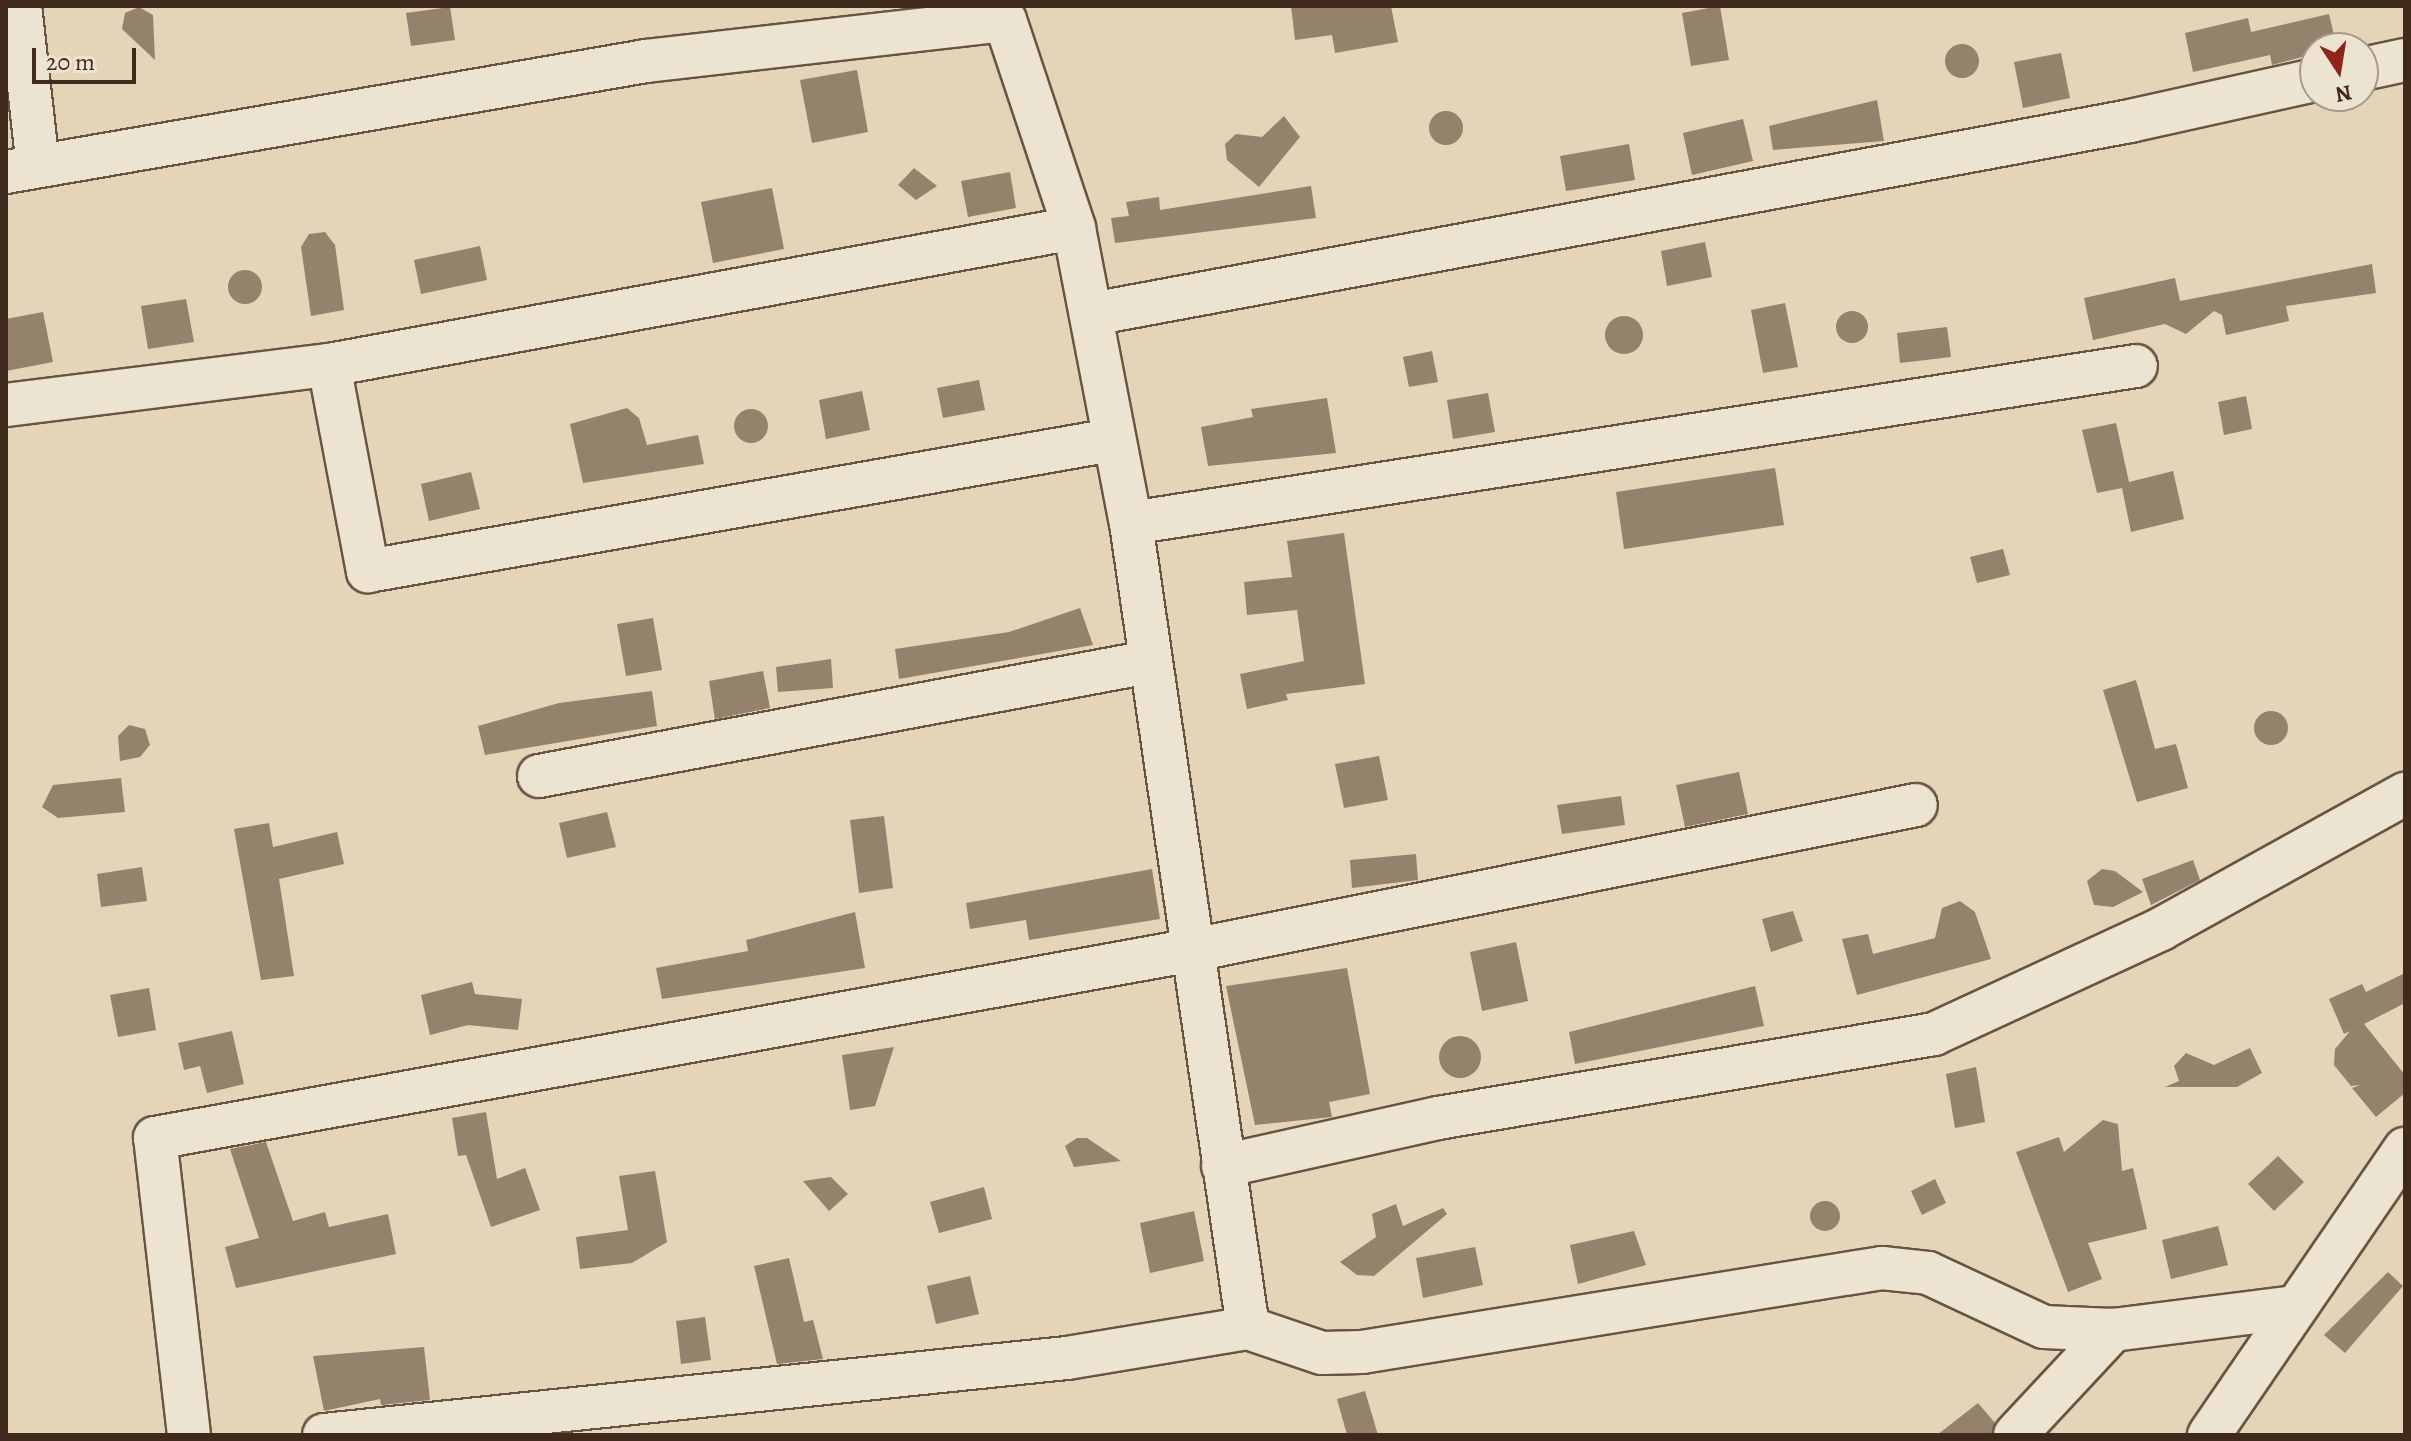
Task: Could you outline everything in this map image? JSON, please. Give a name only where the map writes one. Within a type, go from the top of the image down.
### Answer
[{"type":"street","points":[[20,6],[22,169],[646,61],[1009,13],[1074,228],[1092,314],[1112,440],[1131,523],[1149,662],[1198,949],[1223,1166],[1248,1328]]},
{"type":"street","points":[[2379,66],[2405,60]]},
{"type":"street","points":[[1092,314],[2115,124],[2299,84]]},
{"type":"street","points":[[6,405],[329,365],[1074,228]]},
{"type":"street","points":[[329,365],[368,571],[1112,440]]},
{"type":"street","points":[[1131,523],[2136,366]]},
{"type":"street","points":[[539,776],[1149,662]]},
{"type":"street","points":[[1223,1166],[1438,1118],[1934,1034],[2161,929],[2405,794]]},
{"type":"street","points":[[189,1435],[155,1138],[1198,949],[1916,805]]},
{"type":"street","points":[[2209,1435],[2405,1149]]},
{"type":"street","points":[[324,1435],[406,1430],[1067,1358],[1248,1328],[1322,1353],[1362,1352],[1882,1268],[1928,1273],[2044,1327],[2113,1330],[2295,1307]]},
{"type":"street","points":[[2015,1435],[2113,1330]]},
{"type":"building","points":[[1291,6],[1391,6],[1398,42],[1335,53],[1332,35],[1295,40]]},
{"type":"building","points":[[1720,6],[1729,60],[1691,66],[1682,13]]},
{"type":"building","points":[[139,7],[153,15],[155,60],[122,29],[125,13]]},
{"type":"building","points":[[450,7],[455,40],[411,46],[406,13]]},
{"type":"building","points":[[2329,14],[2333,32],[2299,32],[2299,58],[2272,65],[2270,55],[2193,72],[2185,33],[2248,18],[2251,32]]},
{"type":"building","points":[[1962,44],[1974,49],[1979,61],[1974,73],[1962,78],[1950,73],[1945,61],[1950,49]]},
{"type":"building","points":[[2061,53],[2070,98],[2023,108],[2014,62]]},
{"type":"building","points":[[857,70],[868,132],[812,143],[800,80]]},
{"type":"building","points":[[1877,100],[1884,141],[1773,150],[1769,126]]},
{"type":"building","points":[[1446,111],[1458,116],[1463,128],[1458,140],[1446,145],[1434,140],[1429,128],[1434,116]]},
{"type":"building","points":[[1284,116],[1300,137],[1259,187],[1227,160],[1225,144],[1236,134],[1262,137]]},
{"type":"building","points":[[1743,119],[1753,161],[1692,175],[1683,133]]},
{"type":"building","points":[[1629,144],[1635,180],[1566,191],[1560,156]]},
{"type":"building","points":[[914,168],[937,186],[916,200],[898,185]]},
{"type":"building","points":[[1010,172],[1016,208],[968,217],[961,181]]},
{"type":"building","points":[[1311,186],[1316,218],[1115,243],[1111,218],[1129,216],[1126,202],[1159,197],[1160,210]]},
{"type":"building","points":[[772,188],[784,249],[713,263],[701,202]]},
{"type":"building","points":[[325,232],[335,245],[344,310],[311,316],[301,247],[309,234]]},
{"type":"building","points":[[1705,242],[1712,277],[1667,286],[1661,251]]},
{"type":"building","points":[[480,246],[487,280],[421,294],[414,260]]},
{"type":"building","points":[[2372,264],[2376,293],[2286,306],[2289,321],[2226,335],[2222,315],[2214,311],[2186,334],[2165,324],[2093,340],[2084,298],[2175,278],[2180,301]]},
{"type":"building","points":[[245,270],[257,275],[262,287],[257,299],[245,304],[233,299],[228,287],[233,275]]},
{"type":"building","points":[[186,299],[194,342],[148,349],[141,306]]},
{"type":"building","points":[[1785,303],[1798,367],[1763,373],[1751,310]]},
{"type":"building","points":[[1852,311],[1863,316],[1868,327],[1863,338],[1852,343],[1841,338],[1836,327],[1841,316]]},
{"type":"building","points":[[43,312],[53,362],[6,371],[6,319]]},
{"type":"building","points":[[1624,316],[1638,321],[1643,335],[1638,349],[1624,354],[1610,349],[1605,335],[1610,321]]},
{"type":"building","points":[[1947,327],[1951,357],[1900,363],[1897,333]]},
{"type":"building","points":[[1432,351],[1438,382],[1409,387],[1403,357]]},
{"type":"building","points":[[979,380],[985,410],[943,418],[937,388]]},
{"type":"building","points":[[862,391],[870,430],[826,439],[819,400]]},
{"type":"building","points":[[1488,393],[1495,432],[1453,439],[1447,400]]},
{"type":"building","points":[[2246,396],[2252,429],[2224,435],[2218,402]]},
{"type":"building","points":[[1327,398],[1336,453],[1208,466],[1201,427],[1253,417],[1251,409]]},
{"type":"building","points":[[627,408],[639,418],[647,445],[698,435],[704,464],[583,483],[570,424]]},
{"type":"building","points":[[751,409],[763,414],[768,426],[763,438],[751,443],[739,438],[734,426],[739,414]]},
{"type":"building","points":[[2116,423],[2129,482],[2173,471],[2184,519],[2131,532],[2122,488],[2097,493],[2082,430]]},
{"type":"building","points":[[1775,468],[1784,525],[1624,549],[1616,492]]},
{"type":"building","points":[[471,472],[480,509],[429,521],[421,484]]},
{"type":"building","points":[[1344,533],[1365,684],[1286,694],[1288,700],[1247,709],[1240,674],[1304,661],[1297,610],[1247,615],[1244,582],[1292,577],[1287,541]]},
{"type":"building","points":[[2003,549],[2010,575],[1977,583],[1970,557]]},
{"type":"building","points":[[1080,608],[1093,645],[899,679],[895,649],[1009,632]]},
{"type":"building","points":[[653,618],[662,670],[626,676],[617,624]]},
{"type":"building","points":[[831,659],[833,688],[778,692],[776,667]]},
{"type":"building","points":[[763,671],[770,708],[715,719],[709,681]]},
{"type":"building","points":[[2136,680],[2155,749],[2176,744],[2188,788],[2137,802],[2103,690]]},
{"type":"building","points":[[652,691],[657,726],[485,755],[478,726],[559,703]]},
{"type":"building","points":[[2271,711],[2283,716],[2288,728],[2283,740],[2271,745],[2259,740],[2254,728],[2259,716]]},
{"type":"building","points":[[129,725],[145,729],[150,745],[140,757],[120,761],[118,736]]},
{"type":"building","points":[[1379,756],[1388,800],[1344,808],[1335,764]]},
{"type":"building","points":[[1739,772],[1748,814],[1685,827],[1676,785]]},
{"type":"building","points":[[121,778],[125,812],[58,818],[42,807],[53,785]]},
{"type":"building","points":[[1621,796],[1625,825],[1562,834],[1557,805]]},
{"type":"building","points":[[607,812],[616,847],[567,858],[559,823]]},
{"type":"building","points":[[884,816],[893,888],[859,893],[850,820]]},
{"type":"building","points":[[269,823],[273,847],[337,832],[344,864],[279,879],[294,976],[261,980],[234,829]]},
{"type":"building","points":[[1416,854],[1418,880],[1352,888],[1350,860]]},
{"type":"building","points":[[2193,860],[2200,880],[2151,905],[2142,879]]},
{"type":"building","points":[[142,867],[147,901],[101,907],[97,874]]},
{"type":"building","points":[[1152,869],[1160,919],[1029,940],[1026,920],[970,929],[966,903]]},
{"type":"building","points":[[2102,869],[2115,871],[2143,892],[2113,907],[2094,905],[2087,881]]},
{"type":"building","points":[[1960,901],[1975,912],[1991,959],[1857,995],[1842,939],[1868,934],[1873,954],[1935,938],[1942,908]]},
{"type":"building","points":[[1793,911],[1803,941],[1771,952],[1762,919]]},
{"type":"building","points":[[855,912],[865,968],[662,999],[656,968],[748,951],[746,940]]},
{"type":"building","points":[[1516,942],[1528,1001],[1482,1011],[1470,952]]},
{"type":"building","points":[[1347,968],[1370,1094],[1329,1102],[1332,1117],[1255,1125],[1226,986]]},
{"type":"building","points":[[2405,973],[2405,1003],[2364,1024],[2405,1075],[2405,1093],[2376,1117],[2352,1088],[2360,1085],[2351,1086],[2334,1065],[2335,1049],[2350,1031],[2344,1034],[2329,999],[2362,984],[2366,992]]},
{"type":"building","points":[[472,982],[475,994],[522,999],[518,1030],[468,1025],[430,1035],[421,995]]},
{"type":"building","points":[[1755,986],[1764,1026],[1575,1064],[1569,1032]]},
{"type":"building","points":[[149,988],[156,1030],[118,1037],[110,995]]},
{"type":"building","points":[[232,1031],[244,1084],[207,1093],[200,1066],[184,1070],[178,1043]]},
{"type":"building","points":[[1460,1036],[1475,1042],[1481,1057],[1475,1072],[1460,1078],[1445,1072],[1439,1057],[1445,1042]]},
{"type":"building","points":[[894,1047],[875,1106],[850,1110],[842,1055]]},
{"type":"building","points":[[2250,1048],[2262,1073],[2237,1087],[2165,1087],[2179,1081],[2174,1066],[2186,1053],[2214,1065]]},
{"type":"building","points":[[1976,1067],[1985,1122],[1955,1128],[1946,1074]]},
{"type":"building","points":[[486,1112],[497,1179],[525,1168],[540,1210],[491,1227],[466,1155],[458,1156],[452,1118]]},
{"type":"building","points":[[2103,1120],[2118,1124],[2122,1171],[2133,1168],[2147,1229],[2088,1243],[2102,1279],[2068,1292],[2016,1152],[2059,1137],[2064,1152]]},
{"type":"building","points":[[1077,1138],[1087,1138],[1121,1161],[1074,1167],[1065,1146]]},
{"type":"building","points":[[266,1142],[293,1221],[325,1212],[329,1227],[388,1214],[396,1254],[236,1288],[225,1247],[259,1238],[230,1149]]},
{"type":"building","points":[[2278,1156],[2304,1182],[2274,1211],[2248,1184]]},
{"type":"building","points":[[655,1171],[667,1242],[632,1263],[580,1269],[576,1237],[628,1230],[619,1176]]},
{"type":"building","points":[[831,1177],[848,1194],[829,1211],[803,1181]]},
{"type":"building","points":[[1935,1179],[1946,1203],[1922,1215],[1911,1191]]},
{"type":"building","points":[[984,1187],[992,1219],[939,1233],[930,1202]]},
{"type":"building","points":[[1825,1201],[1836,1205],[1840,1216],[1836,1227],[1825,1231],[1814,1227],[1810,1216],[1814,1205]]},
{"type":"building","points":[[1396,1204],[1403,1226],[1443,1208],[1447,1214],[1374,1276],[1357,1275],[1340,1262],[1376,1237],[1372,1214]]},
{"type":"building","points":[[1194,1211],[1204,1261],[1150,1273],[1140,1223]]},
{"type":"building","points":[[2218,1226],[2228,1265],[2171,1279],[2162,1240]]},
{"type":"building","points":[[1634,1231],[1646,1265],[1578,1284],[1570,1245]]},
{"type":"building","points":[[1475,1247],[1483,1285],[1423,1298],[1416,1258]]},
{"type":"building","points":[[789,1258],[804,1322],[813,1320],[823,1359],[777,1364],[754,1266]]},
{"type":"building","points":[[2388,1272],[2403,1286],[2345,1353],[2324,1335]]},
{"type":"building","points":[[970,1276],[979,1314],[936,1324],[927,1286]]},
{"type":"building","points":[[705,1317],[711,1360],[681,1364],[676,1321]]},
{"type":"building","points":[[424,1347],[430,1400],[381,1405],[380,1399],[324,1411],[313,1356]]},
{"type":"building","points":[[1365,1391],[1378,1435],[1347,1435],[1337,1399]]},
{"type":"building","points":[[1978,1403],[1995,1423],[1992,1435],[1937,1435]]}]
